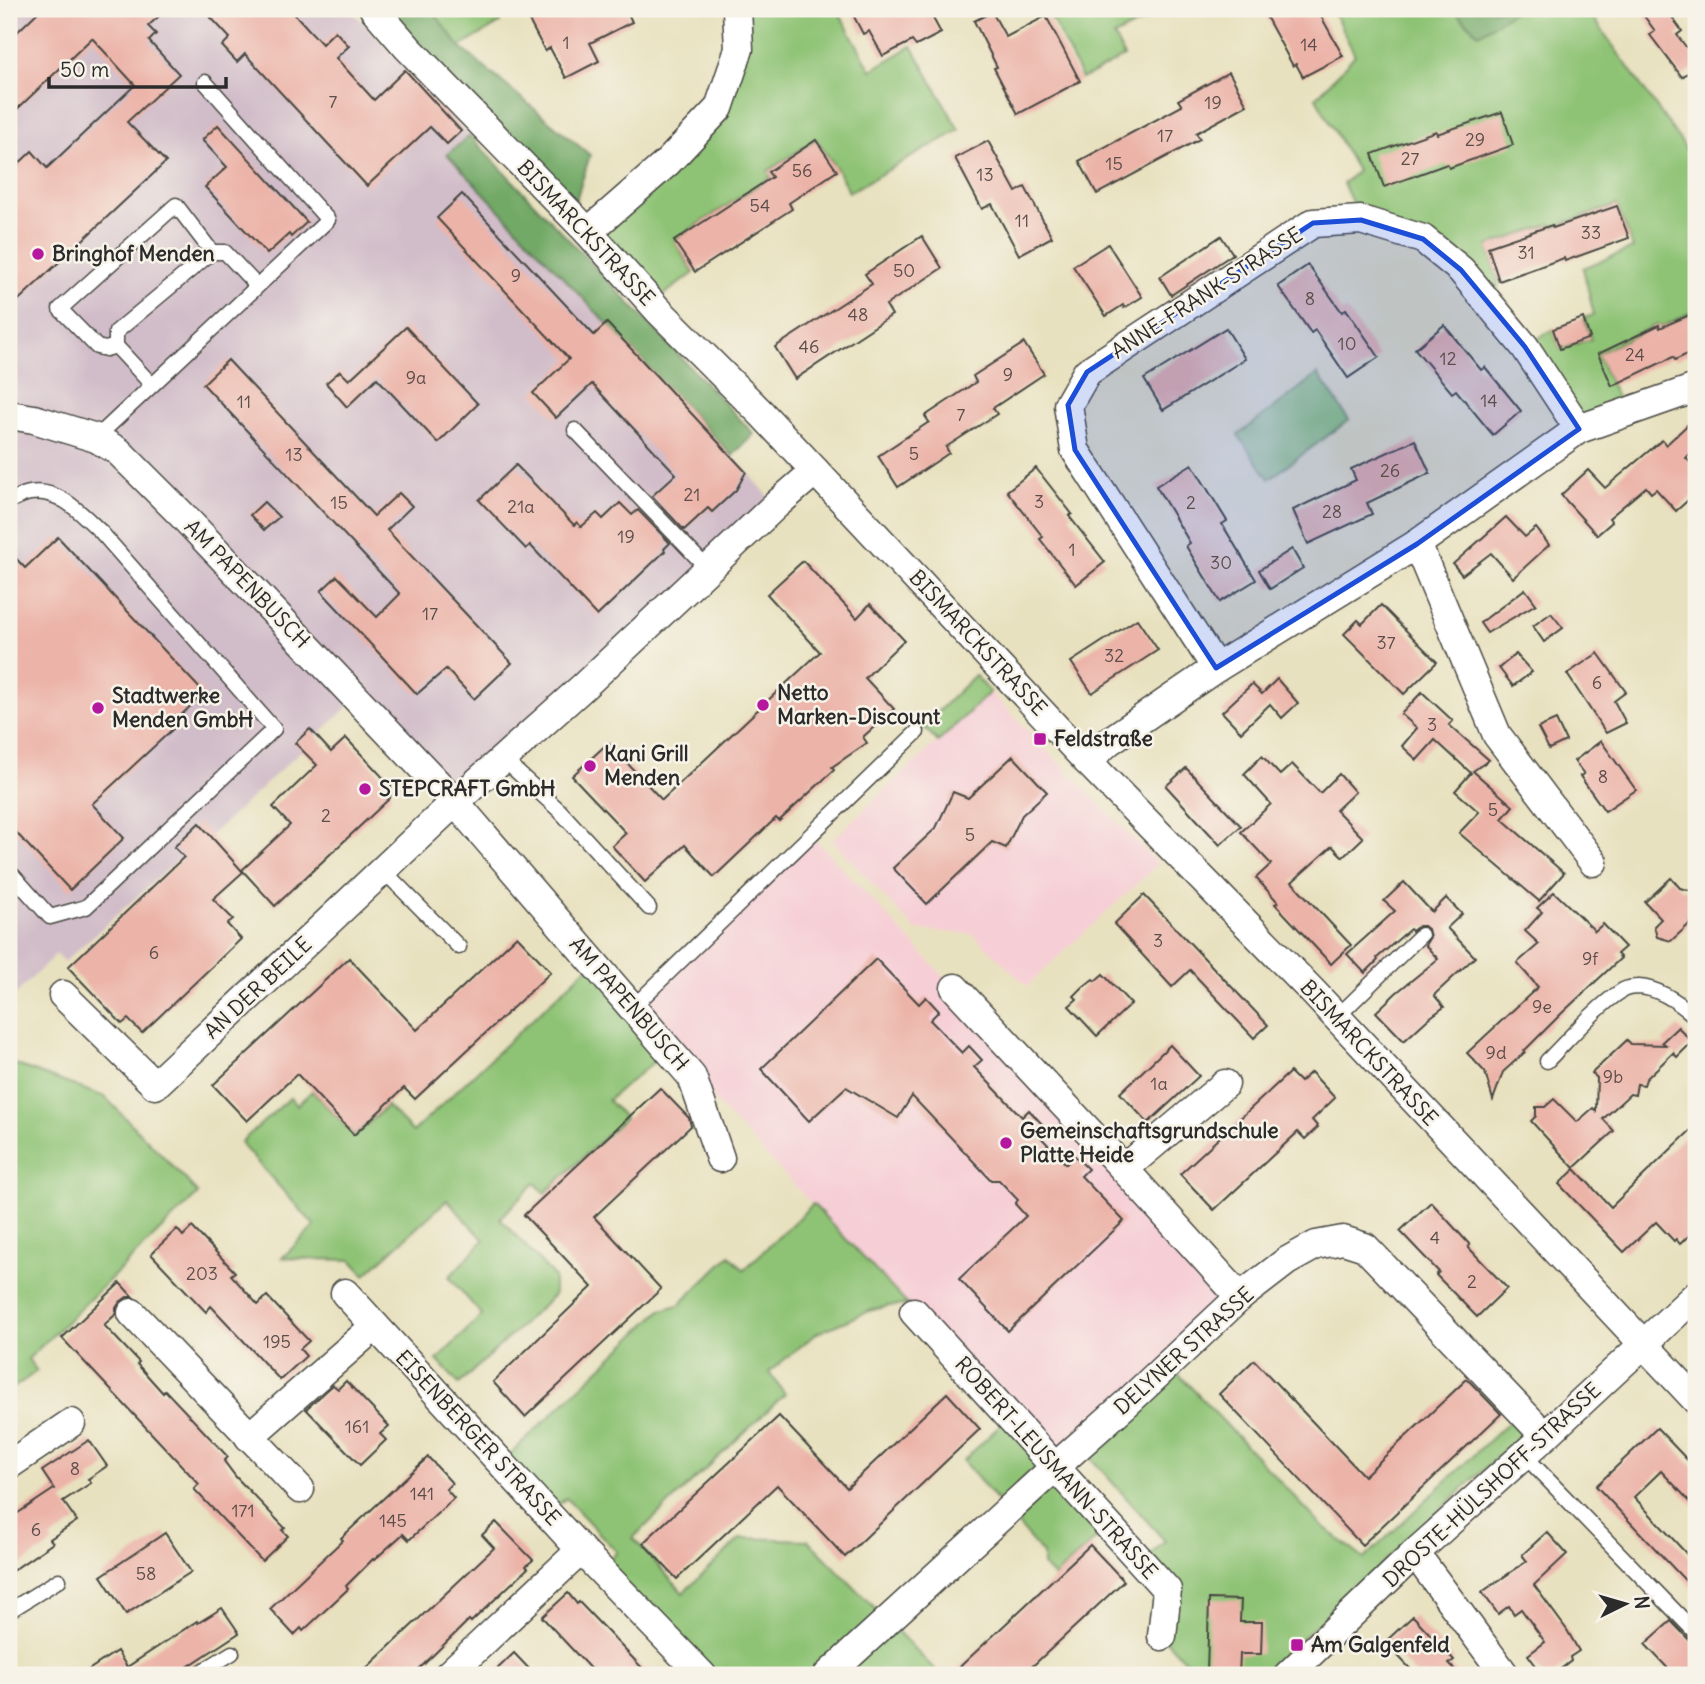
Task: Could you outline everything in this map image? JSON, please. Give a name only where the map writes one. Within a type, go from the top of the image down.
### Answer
[{"type":"street","name":"BISMARCKSTRASSE","points":[[374,9],[408,48],[588,232],[658,310],[762,414],[1087,761],[1336,1018],[1696,1401]]},
{"type":"street","points":[[588,232],[668,162],[719,108],[739,49],[737,9]]},
{"type":"street","name":"ANNE-FRANK-STRASSE","points":[[1216,668],[1075,450],[1068,405],[1087,372],[1313,222],[1361,219],[1423,239],[1461,270],[1525,347],[1579,429]]},
{"type":"street","points":[[1087,761],[1108,743],[1216,668],[1417,544],[1579,429],[1696,388]]},
{"type":"street","name":"AM PAPENBUSCH","points":[[9,415],[34,419],[96,438],[118,451],[183,516],[455,802],[692,1077],[720,1158]]},
{"type":"street","points":[[455,802],[815,471]]},
{"type":"street","points":[[1417,544],[1497,735],[1593,862]]},
{"type":"street","name":"AN DER BEILE","points":[[63,995],[155,1085],[455,802]]},
{"type":"street","points":[[955,988],[1240,1297]]},
{"type":"street","points":[[1124,1169],[1225,1084]]},
{"type":"street","name":"DELYNER STRASSE","points":[[828,1675],[1240,1297],[1287,1261],[1316,1245],[1343,1240],[1365,1247],[1545,1436]]},
{"type":"street","name":"EISENBERGER STRASSE","points":[[345,1293],[581,1550],[702,1675]]},
{"type":"street","name":"DROSTE-HÜLSHOFF-STRASSE","points":[[1288,1675],[1415,1553],[1696,1296]]},
{"type":"street","name":"ROBERT-LEUSMANN-STRASSE","points":[[914,1312],[1167,1590],[1162,1636]]},
{"type":"street","points":[[132,1313],[300,1489]]},
{"type":"street","points":[[249,1437],[375,1326]]},
{"type":"street","points":[[9,1465],[71,1423]]},
{"type":"street","points":[[448,1675],[581,1550]]},
{"type":"street","points":[[1415,1553],[1505,1675]]},
{"type":"lane","points":[[96,438],[328,219],[205,82]]},
{"type":"lane","points":[[116,346],[106,349],[97,347],[60,309],[176,205],[212,252]]},
{"type":"lane","points":[[152,385],[116,346],[116,332],[212,252],[225,252],[257,286]]},
{"type":"lane","points":[[575,430],[708,569]]},
{"type":"lane","points":[[9,501],[28,493],[50,492],[75,507],[101,532],[274,729],[86,907],[50,917],[9,871]]},
{"type":"lane","points":[[632,1008],[917,732]]},
{"type":"lane","points":[[503,758],[560,811],[649,908]]},
{"type":"lane","points":[[383,870],[458,947]]},
{"type":"lane","points":[[1336,1018],[1421,935]]},
{"type":"lane","points":[[1547,1061],[1600,1009],[1625,989],[1638,987],[1652,990],[1679,1003],[1696,1017]]},
{"type":"lane","points":[[1524,1455],[1696,1633]]},
{"type":"lane","points":[[9,1611],[59,1580]]},
{"type":"lane","points":[[196,1675],[232,1653]]},
{"type":"highlighted area","points":[[1361,220],[1423,239],[1461,270],[1525,347],[1579,429],[1417,544],[1216,668],[1075,450],[1068,405],[1087,372],[1313,223]]},
{"type":"shaded area","points":[[9,9],[350,9],[470,136],[448,155],[748,472],[776,505],[455,802],[356,699],[184,859],[179,859],[64,962],[56,954],[9,1001]]},
{"type":"shaded area","points":[[990,692],[1158,864],[1027,986],[973,934],[915,930],[832,840]]},
{"type":"shaded area","points":[[810,834],[1240,1297],[1054,1468],[914,1312],[692,1077],[632,1008]]},
{"type":"green space","points":[[379,9],[431,9],[460,47],[590,155],[571,216]]},
{"type":"green space","points":[[431,9],[474,9],[476,12],[492,9],[500,23],[460,47]]},
{"type":"green space","points":[[737,9],[837,9],[871,70],[912,46],[959,130],[849,192],[816,139],[768,171],[771,177],[674,240],[694,273],[652,303],[588,232],[718,108]]},
{"type":"green space","points":[[1047,9],[1167,9],[1114,36],[1124,57],[1082,79]]},
{"type":"green space","points":[[1332,9],[1452,9],[1479,34],[1517,9],[1587,9],[1696,163],[1696,310],[1661,327],[1658,324],[1597,354],[1624,413],[1579,429],[1525,347],[1553,329],[1560,349],[1591,339],[1584,318],[1594,315],[1583,268],[1633,248],[1617,205],[1488,246],[1498,281],[1498,292],[1461,270],[1361,220],[1343,184],[1357,171],[1316,98],[1355,55]]},
{"type":"green space","points":[[1452,9],[1517,9],[1479,34]]},
{"type":"green space","points":[[470,136],[754,434],[732,456],[447,154]]},
{"type":"green space","points":[[1318,374],[1349,420],[1269,479],[1238,435]]},
{"type":"green space","points":[[975,675],[990,692],[938,742],[923,726]]},
{"type":"green space","points":[[593,962],[668,1050],[608,1100],[625,1118],[545,1193],[535,1183],[500,1218],[554,1277],[554,1295],[459,1384],[437,1360],[482,1315],[449,1277],[484,1240],[447,1200],[365,1275],[351,1260],[282,1258],[315,1226],[241,1142],[290,1098],[297,1105],[312,1091],[355,1136],[387,1106],[413,1132]]},
{"type":"green space","points":[[9,1062],[105,1097],[198,1194],[28,1359],[37,1371],[9,1391]]},
{"type":"green space","points":[[813,1204],[908,1305],[869,1311],[817,1333],[769,1372],[785,1394],[633,1538],[683,1593],[741,1538],[808,1540],[940,1675],[702,1675],[600,1569],[617,1552],[566,1498],[548,1514],[501,1463],[661,1310],[679,1305],[730,1255],[744,1270]]},
{"type":"green space","points":[[1169,1364],[1320,1524],[1364,1559],[1520,1411],[1533,1424],[1262,1675],[1198,1675],[1162,1636],[1167,1590],[1142,1563],[1165,1541],[1079,1445]]},
{"type":"green space","points":[[1009,1417],[1109,1527],[1054,1577],[1043,1566],[1043,1554],[963,1461]]},
{"type":"building","points":[[41,9],[167,9],[148,26],[156,34],[149,41],[179,74],[127,122],[166,162],[9,309],[9,173],[32,151],[47,168],[135,85],[92,38],[9,117],[9,40]]},
{"type":"building","points":[[203,9],[290,9],[322,44],[335,31],[349,46],[336,58],[374,100],[405,70],[461,131],[447,144],[430,127],[367,186],[245,54],[237,62],[222,46],[230,38]]},
{"type":"building","points":[[523,9],[626,9],[632,22],[590,43],[599,61],[566,78],[550,48],[545,51]]},
{"type":"building","points":[[850,9],[928,9],[941,33],[916,46],[912,41],[883,56],[869,31],[863,34]]},
{"type":"building","points":[[1262,9],[1317,9],[1343,56],[1303,77],[1296,64],[1293,66]]},
{"type":"building","points":[[1639,9],[1666,9],[1682,31],[1677,35],[1696,60],[1696,67],[1682,77],[1650,35],[1655,31]]},
{"type":"building","points":[[992,12],[1006,37],[1046,16],[1080,81],[1018,114],[974,21]]},
{"type":"building","points":[[1229,72],[1247,105],[1196,133],[1200,139],[1097,194],[1079,161],[1182,106],[1178,100]]},
{"type":"building","points":[[1502,112],[1513,145],[1449,168],[1447,164],[1384,187],[1372,154],[1436,131],[1437,134]]},
{"type":"building","points":[[218,125],[307,222],[267,254],[205,187],[227,167],[202,140]]},
{"type":"building","points":[[816,140],[837,171],[789,203],[792,209],[695,272],[674,241],[772,177],[768,172]]},
{"type":"building","points":[[988,141],[1016,192],[1025,187],[1052,237],[1019,255],[992,204],[982,209],[955,158]]},
{"type":"building","points":[[462,194],[594,335],[607,323],[746,472],[736,490],[712,512],[708,508],[684,530],[652,496],[676,474],[592,384],[556,418],[533,393],[569,359],[437,218]]},
{"type":"building","points":[[1617,206],[1629,238],[1499,281],[1488,247]]},
{"type":"building","points":[[922,236],[942,268],[886,305],[892,315],[795,379],[775,347],[872,284],[865,274]]},
{"type":"building","points":[[1221,236],[1233,254],[1171,295],[1160,277]]},
{"type":"building","points":[[1108,244],[1142,297],[1106,316],[1073,266]]},
{"type":"building","points":[[1308,265],[1342,312],[1346,309],[1379,357],[1348,378],[1315,330],[1311,333],[1278,286]]},
{"type":"building","points":[[1696,312],[1696,350],[1675,360],[1673,357],[1612,386],[1598,354],[1659,325],[1660,328]]},
{"type":"building","points":[[1583,318],[1590,338],[1560,349],[1553,329]]},
{"type":"building","points":[[1444,325],[1481,370],[1485,367],[1521,411],[1493,435],[1456,390],[1452,393],[1415,349]]},
{"type":"building","points":[[406,327],[478,404],[438,443],[377,378],[347,407],[326,383],[340,371],[349,380]]},
{"type":"building","points":[[1226,328],[1245,359],[1163,410],[1144,379]]},
{"type":"building","points":[[1024,343],[1044,374],[993,408],[997,414],[946,447],[949,453],[898,487],[878,456],[929,422],[925,416],[976,382],[973,376]]},
{"type":"building","points":[[228,360],[374,516],[399,493],[412,506],[387,530],[512,663],[474,699],[446,669],[417,694],[321,591],[337,576],[377,617],[400,594],[203,384]]},
{"type":"building","points":[[1696,417],[1696,448],[1686,458],[1696,469],[1696,493],[1676,511],[1656,489],[1651,493],[1646,487],[1609,518],[1612,522],[1597,535],[1561,495],[1588,470],[1605,488],[1662,440],[1666,445]]},
{"type":"building","points":[[1415,440],[1430,473],[1367,503],[1372,514],[1308,544],[1293,510],[1356,480],[1351,469]]},
{"type":"building","points":[[1192,464],[1227,521],[1222,524],[1256,580],[1220,602],[1186,546],[1190,543],[1156,486]]},
{"type":"building","points":[[516,465],[574,525],[577,522],[581,527],[597,513],[603,519],[620,503],[632,515],[638,510],[670,543],[665,551],[597,616],[530,545],[526,549],[479,500]]},
{"type":"building","points":[[1036,468],[1105,562],[1076,585],[1007,491]]},
{"type":"building","points":[[264,502],[279,517],[264,530],[250,515]]},
{"type":"building","points":[[1506,517],[1525,537],[1536,528],[1549,545],[1513,578],[1491,553],[1462,575],[1453,564]]},
{"type":"building","name":"Stadtwerke Menden GmbH","points":[[58,537],[204,693],[172,724],[175,727],[92,804],[124,838],[70,890],[9,825],[9,551],[25,568]]},
{"type":"building","points":[[1292,549],[1303,568],[1270,589],[1259,570]]},
{"type":"building","points":[[803,561],[857,618],[870,604],[904,640],[865,678],[894,709],[863,737],[867,743],[832,767],[834,770],[779,821],[776,818],[714,877],[685,845],[645,882],[612,846],[626,833],[572,776],[608,743],[662,800],[820,652],[767,594]]},
{"type":"building","points":[[1525,589],[1536,604],[1487,633],[1480,623]]},
{"type":"building","points":[[1381,605],[1437,662],[1404,694],[1344,634],[1358,620],[1362,624]]},
{"type":"building","points":[[1551,613],[1563,628],[1544,642],[1533,626]]},
{"type":"building","points":[[1137,619],[1158,650],[1092,693],[1071,662]]},
{"type":"building","points":[[1598,653],[1626,692],[1614,701],[1626,723],[1606,733],[1567,674]]},
{"type":"building","points":[[1516,654],[1532,672],[1513,686],[1499,668]]},
{"type":"building","points":[[1277,679],[1298,703],[1282,718],[1270,704],[1241,732],[1222,712],[1252,684],[1262,694]]},
{"type":"building","points":[[1422,692],[1453,721],[1449,725],[1489,760],[1473,771],[1513,806],[1502,819],[1564,873],[1539,901],[1459,833],[1479,812],[1455,791],[1471,773],[1435,740],[1417,760],[1402,746],[1417,728],[1401,714]]},
{"type":"building","points":[[1556,720],[1566,741],[1549,749],[1538,728]]},
{"type":"building","points":[[310,729],[331,752],[346,738],[391,786],[390,798],[275,906],[242,870],[290,825],[273,807],[317,765],[295,743]]},
{"type":"building","points":[[1601,741],[1636,790],[1605,811],[1580,776],[1584,774],[1574,761]]},
{"type":"building","points":[[1013,756],[1047,792],[1022,815],[1006,848],[992,842],[927,904],[893,868],[936,828],[953,792],[968,798]]},
{"type":"building","points":[[1262,756],[1280,775],[1292,764],[1320,793],[1339,774],[1355,792],[1336,810],[1363,838],[1343,857],[1332,846],[1292,882],[1351,945],[1331,964],[1275,904],[1278,902],[1256,878],[1271,864],[1241,832],[1271,804],[1244,774]]},
{"type":"building","points":[[1186,768],[1241,826],[1220,845],[1166,786]]},
{"type":"building","points":[[199,823],[243,872],[213,899],[233,919],[227,924],[241,939],[142,1033],[128,1019],[122,1024],[68,967],[184,857],[174,847]]},
{"type":"building","points":[[1671,878],[1680,888],[1696,892],[1696,918],[1671,941],[1657,937],[1654,926],[1661,919],[1645,902]]},
{"type":"building","points":[[1404,882],[1432,912],[1446,898],[1462,914],[1447,928],[1475,957],[1434,995],[1444,1007],[1404,1041],[1376,1012],[1438,959],[1425,945],[1430,937],[1428,929],[1419,926],[1412,931],[1410,929],[1377,958],[1365,973],[1347,954],[1395,911],[1384,901]]},
{"type":"building","points":[[1554,892],[1595,931],[1603,924],[1625,947],[1617,954],[1621,958],[1503,1072],[1493,1100],[1485,1072],[1467,1053],[1538,987],[1517,963],[1539,944],[1525,931],[1542,912],[1537,908]]},
{"type":"building","points":[[1144,895],[1268,1025],[1254,1038],[1190,970],[1172,987],[1114,924]]},
{"type":"building","points":[[517,936],[551,972],[415,1099],[404,1088],[354,1135],[297,1074],[247,1121],[213,1085],[349,958],[417,1030]]},
{"type":"building","name":"Gemeinschaftsgrundschule Platte Heide","points":[[876,959],[919,1004],[926,997],[939,1011],[930,1020],[962,1053],[969,1046],[982,1060],[974,1067],[1022,1117],[1029,1110],[1042,1124],[1035,1131],[1066,1164],[1075,1156],[1088,1169],[1081,1176],[1124,1221],[1008,1331],[959,1279],[1026,1216],[1015,1204],[1018,1200],[999,1180],[991,1180],[912,1096],[898,1118],[846,1087],[809,1121],[761,1069]]},
{"type":"building","points":[[1103,974],[1131,1004],[1097,1036],[1069,1006],[1077,999],[1074,996],[1083,987]]},
{"type":"building","points":[[1678,1027],[1692,1042],[1677,1057],[1673,1053],[1646,1079],[1644,1085],[1637,1084],[1635,1095],[1630,1094],[1603,1119],[1614,1131],[1574,1168],[1531,1121],[1536,1116],[1536,1107],[1545,1107],[1554,1099],[1577,1122],[1593,1108],[1596,1111],[1597,1078],[1592,1073],[1627,1040],[1631,1044],[1666,1045],[1662,1042]]},
{"type":"building","points":[[1170,1045],[1199,1076],[1148,1123],[1120,1093]]},
{"type":"building","points":[[1290,1072],[1300,1082],[1311,1072],[1335,1098],[1312,1120],[1318,1127],[1305,1139],[1298,1132],[1214,1210],[1180,1174]]},
{"type":"building","points":[[660,1088],[689,1118],[691,1126],[594,1217],[661,1289],[525,1417],[493,1382],[592,1287],[524,1215]]},
{"type":"building","points":[[1696,1125],[1696,1229],[1680,1244],[1656,1222],[1624,1252],[1559,1184],[1575,1169],[1611,1207]]},
{"type":"building","points":[[1431,1202],[1507,1288],[1477,1317],[1436,1275],[1439,1272],[1400,1231]]},
{"type":"building","points":[[192,1227],[235,1272],[231,1275],[258,1305],[267,1296],[309,1341],[300,1349],[306,1356],[280,1380],[211,1306],[206,1312],[151,1254],[177,1229],[183,1236]]},
{"type":"building","points":[[120,1283],[133,1297],[127,1297],[120,1302],[116,1314],[104,1325],[139,1362],[137,1364],[163,1393],[165,1390],[228,1457],[224,1461],[236,1477],[285,1528],[282,1530],[288,1536],[262,1561],[194,1489],[199,1484],[62,1338]]},
{"type":"building","points":[[1254,1360],[1364,1476],[1467,1379],[1501,1414],[1362,1545],[1219,1394]]},
{"type":"building","points":[[346,1381],[389,1426],[380,1434],[386,1440],[360,1465],[306,1409],[333,1385],[338,1389]]},
{"type":"building","points":[[947,1393],[980,1429],[845,1557],[777,1485],[677,1579],[643,1543],[779,1416],[847,1488]]},
{"type":"building","points":[[1657,1428],[1696,1469],[1696,1508],[1661,1471],[1634,1497],[1696,1564],[1696,1592],[1596,1486]]},
{"type":"building","points":[[89,1440],[107,1466],[88,1479],[91,1483],[63,1501],[77,1521],[50,1539],[53,1543],[9,1573],[9,1519],[54,1489],[42,1471]]},
{"type":"building","points":[[428,1457],[452,1483],[446,1489],[454,1498],[409,1540],[403,1534],[373,1559],[346,1586],[348,1589],[303,1631],[301,1628],[294,1635],[270,1609]]},
{"type":"building","points":[[496,1522],[533,1560],[526,1566],[528,1568],[471,1622],[469,1620],[413,1675],[359,1675],[494,1548],[482,1535]]},
{"type":"building","points":[[1547,1532],[1567,1554],[1534,1585],[1579,1651],[1553,1675],[1543,1675],[1528,1655],[1545,1642],[1521,1609],[1514,1614],[1509,1606],[1498,1614],[1482,1592],[1527,1561],[1522,1555]]},
{"type":"building","points":[[165,1533],[191,1572],[126,1614],[101,1576]]},
{"type":"building","points":[[1090,1545],[1124,1581],[1023,1675],[951,1675]]},
{"type":"building","points":[[568,1593],[649,1675],[596,1675],[542,1617]]},
{"type":"building","points":[[1209,1599],[1241,1600],[1240,1622],[1262,1622],[1261,1654],[1240,1654],[1239,1675],[1207,1674]]},
{"type":"building","points":[[222,1608],[239,1633],[175,1675],[81,1675],[117,1651],[127,1667],[197,1621],[198,1623]]},
{"type":"building","points":[[1413,1616],[1454,1660],[1449,1664],[1460,1675],[1416,1675],[1385,1642]]},
{"type":"building","points":[[1671,1621],[1696,1647],[1696,1675],[1674,1675],[1645,1644]]},
{"type":"building","points":[[514,1653],[535,1675],[491,1675]]},
{"type":"place","name":"Bringhof Menden","points":[[38,254]]},
{"type":"place","name":"Netto Marken-Discount","points":[[763,705]]},
{"type":"place","name":"Stadtwerke Menden GmbH","points":[[98,708]]},
{"type":"place","name":"Feldstraße","points":[[1040,739]]},
{"type":"place","name":"Kani Grill Menden","points":[[590,766]]},
{"type":"place","name":"STEPCRAFT GmbH","points":[[365,789]]},
{"type":"place","name":"Gemeinschaftsgrundschule Platte Heide","points":[[1006,1143]]},
{"type":"place","name":"Am Galgenfeld","points":[[1297,1645]]}]
